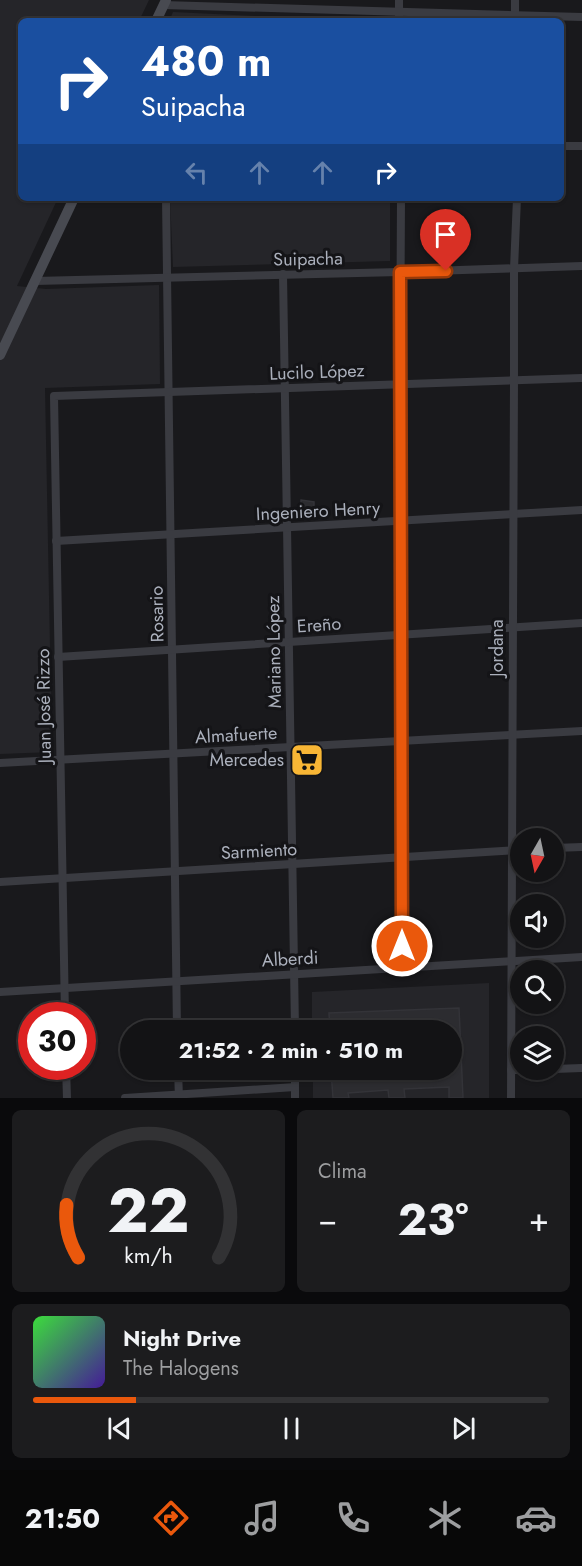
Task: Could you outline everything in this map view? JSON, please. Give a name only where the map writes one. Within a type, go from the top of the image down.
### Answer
[{"type":"main road","points":[[157,18],[165,2]]},
{"type":"main road","points":[[0,355],[73,201]]},
{"type":"street","points":[[399,0],[399,18]]},
{"type":"street","points":[[515,0],[515,18]]},
{"type":"street","points":[[165,2],[515,18],[582,17]]},
{"type":"street","points":[[564,146],[582,146]]},
{"type":"street","name":"Rosario","points":[[166,201],[177,1020]]},
{"type":"street","points":[[401,201],[402,968]]},
{"type":"street","name":"Jordana","points":[[515,828],[512,735],[514,268],[517,201]]},
{"type":"street","name":"Suipacha","points":[[35,281],[582,266]]},
{"type":"street","name":"Mariano López","points":[[283,274],[295,1020]]},
{"type":"street","name":"Lucilo López","points":[[54,396],[582,378]]},
{"type":"street","name":"Juan José Rizzo","points":[[54,396],[64,1002]]},
{"type":"street","name":"Ingeniero Henry","points":[[56,541],[582,510]]},
{"type":"street","name":"Ereño","points":[[58,657],[582,623]]},
{"type":"street","name":"Almafuerte","points":[[0,763],[582,731]]},
{"type":"street","points":[[564,848],[582,847]]},
{"type":"street","name":"Sarmiento","points":[[0,882],[510,851]]},
{"type":"street","name":"Jordana","points":[[512,960],[515,882]]},
{"type":"street","name":"Alberdi","points":[[540,960],[582,957]]},
{"type":"street","name":"Alberdi","points":[[0,992],[510,962]]},
{"type":"street","points":[[564,1069],[582,1068]]},
{"type":"street","points":[[66,1080],[67,1098]]},
{"type":"street","points":[[178,1080],[179,1096]]},
{"type":"street","points":[[295,1080],[296,1098]]},
{"type":"street","name":"Jordana","points":[[511,1098],[512,1080]]},
{"type":"street","points":[[125,1098],[295,1087]]},
{"type":"shaded area","points":[[0,0],[149,0],[140,18],[18,18],[18,201],[57,201],[17,286],[46,289],[159,285],[160,384],[45,388],[52,752],[0,754]]},
{"type":"shaded area","points":[[173,12],[298,18],[170,18]]},
{"type":"shaded area","points":[[170,201],[390,201],[390,261],[173,267]]},
{"type":"shaded area","points":[[489,983],[489,1098],[313,1098],[313,1080],[462,1080],[462,1020],[312,1020],[312,992]]},
{"type":"building","points":[[301,500],[314,502],[314,513],[301,514]]},
{"type":"building","points":[[459,1008],[460,1020],[329,1020],[329,1013]]},
{"type":"building","points":[[462,1076],[463,1098],[449,1098],[449,1087],[404,1089],[405,1098],[389,1098],[388,1090],[348,1093],[349,1098],[333,1098],[332,1080],[462,1080]]},
{"type":"place","name":"Mercedes","points":[[307,760]]},
{"type":"route","points":[[402,946],[400,272],[446,271]]}]
